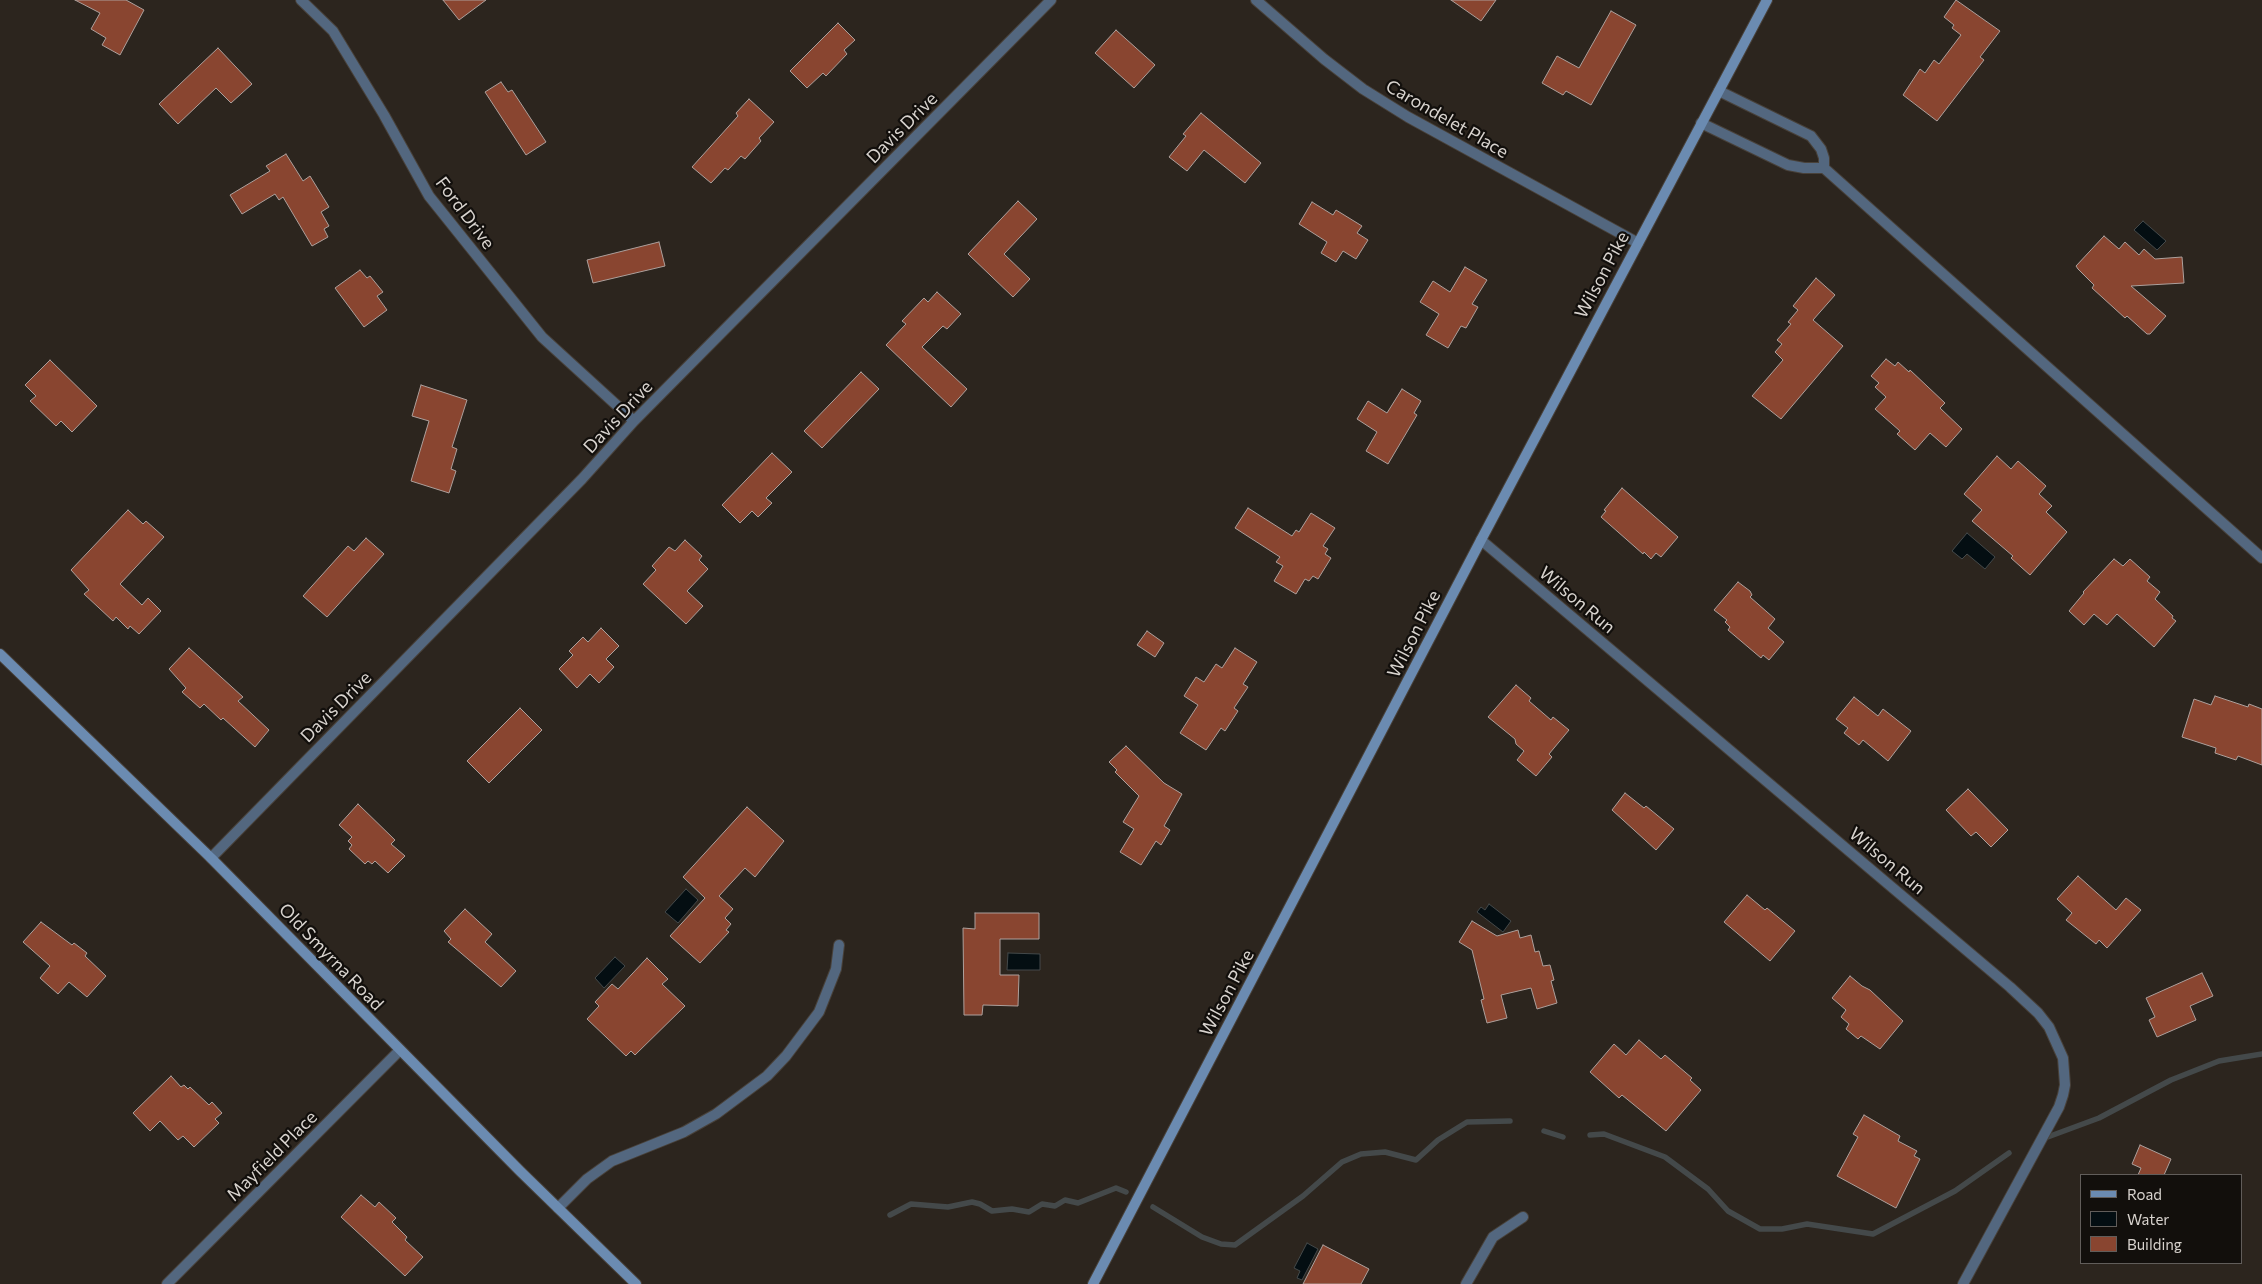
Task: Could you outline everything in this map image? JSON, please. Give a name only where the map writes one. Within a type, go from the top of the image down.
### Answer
[{"type":"main road","name":"Wilson Pike","points":[[1093,1284],[1481,540],[1767,0]]},
{"type":"main road","name":"Old Smyrna Road","points":[[0,654],[211,858],[400,1050],[636,1284]]},
{"type":"street","name":"Ford Drive","points":[[301,0],[333,31],[430,196],[542,337],[634,421]]},
{"type":"street","name":"Davis Drive","points":[[211,858],[582,479],[634,421],[1051,0]]},
{"type":"street","name":"Carondelet Place","points":[[1256,0],[1324,59],[1364,89],[1408,117],[1638,243]]},
{"type":"street","points":[[1719,91],[1811,136],[1821,149],[1824,158],[1824,168]]},
{"type":"street","points":[[1701,123],[1788,165],[1804,168],[1824,168],[2262,558]]},
{"type":"street","name":"Wilson Run","points":[[1481,540],[2038,1013],[2057,1042],[2063,1058],[2065,1071],[2063,1095],[2037,1148],[1962,1284]]},
{"type":"street","points":[[558,1208],[587,1179],[612,1161],[684,1132],[716,1114],[767,1076],[786,1056],[819,1012],[836,969],[839,945]]},
{"type":"street","name":"Mayfield Place","points":[[167,1284],[400,1050]]},
{"type":"street","points":[[1466,1284],[1493,1237],[1523,1217]]},
{"type":"water","points":[[2143,221],[2166,241],[2157,250],[2134,230]]},
{"type":"water","points":[[1967,533],[1995,557],[1985,569],[1967,554],[1962,559],[1952,551]]},
{"type":"water","points":[[686,889],[698,900],[678,923],[665,912]]},
{"type":"water","points":[[1489,904],[1511,921],[1503,932],[1477,912],[1481,907],[1485,910]]},
{"type":"water","points":[[1008,953],[1040,954],[1040,970],[1007,970]]},
{"type":"water","points":[[615,957],[625,966],[604,988],[595,978]]},
{"type":"water","points":[[1307,1243],[1318,1249],[1302,1280],[1297,1278],[1300,1271],[1294,1268]]},
{"type":"building","points":[[75,0],[126,0],[144,10],[120,55],[102,45],[106,38],[91,29],[100,13]]},
{"type":"building","points":[[443,0],[486,0],[459,20]]},
{"type":"building","points":[[1451,0],[1496,0],[1481,21]]},
{"type":"building","points":[[1956,0],[2000,31],[1980,57],[1984,60],[1937,121],[1903,95],[1920,69],[1925,73],[1934,60],[1939,64],[1961,35],[1952,28],[1954,25],[1944,17]]},
{"type":"building","points":[[1611,11],[1636,25],[1591,105],[1566,91],[1563,95],[1542,83],[1557,56],[1579,68]]},
{"type":"building","points":[[838,23],[855,40],[844,50],[847,54],[826,76],[823,73],[807,88],[790,71]]},
{"type":"building","points":[[1116,30],[1155,65],[1134,88],[1095,53]]},
{"type":"building","points":[[218,48],[252,84],[231,103],[216,88],[178,124],[159,104]]},
{"type":"building","points":[[501,82],[508,92],[512,90],[546,142],[526,155],[485,92]]},
{"type":"building","points":[[749,99],[774,122],[759,138],[761,141],[745,159],[741,156],[728,170],[725,168],[711,183],[692,167],[738,116],[736,113]]},
{"type":"building","points":[[1201,113],[1261,163],[1245,183],[1204,150],[1187,171],[1169,157],[1186,136],[1183,134]]},
{"type":"building","points":[[286,154],[303,181],[310,176],[329,207],[321,212],[329,226],[324,229],[328,237],[312,246],[283,197],[279,200],[275,194],[242,214],[230,195],[270,171],[266,166]]},
{"type":"building","points":[[1018,201],[1037,219],[1004,254],[1030,279],[1013,297],[968,254]]},
{"type":"building","points":[[1312,202],[1333,215],[1336,210],[1362,226],[1357,233],[1368,240],[1356,259],[1343,251],[1336,262],[1321,253],[1327,242],[1299,224]]},
{"type":"building","points":[[2104,236],[2119,249],[2125,242],[2139,255],[2144,249],[2155,259],[2182,257],[2184,283],[2131,286],[2166,316],[2150,334],[2147,334],[2127,316],[2125,318],[2092,288],[2094,285],[2076,266]]},
{"type":"building","points":[[659,242],[665,266],[593,283],[587,260]]},
{"type":"building","points":[[1465,267],[1487,280],[1472,304],[1478,307],[1466,328],[1461,326],[1448,348],[1426,335],[1439,314],[1420,302],[1433,281],[1450,292]]},
{"type":"building","points":[[360,270],[367,278],[370,276],[383,292],[377,296],[387,310],[364,327],[335,288]]},
{"type":"building","points":[[1816,278],[1835,295],[1813,320],[1843,346],[1781,419],[1752,396],[1783,360],[1775,352],[1782,344],[1777,340],[1791,324],[1788,322],[1798,310],[1793,306]]},
{"type":"building","points":[[937,292],[961,314],[947,329],[943,326],[922,347],[967,389],[951,407],[886,345],[906,324],[902,321],[924,298],[928,302]]},
{"type":"building","points":[[1886,359],[1895,366],[1898,362],[1909,372],[1910,370],[1945,403],[1940,408],[1962,429],[1946,447],[1930,433],[1915,450],[1897,434],[1900,431],[1875,409],[1886,397],[1875,387],[1879,383],[1871,376]]},
{"type":"building","points":[[50,360],[97,406],[72,432],[61,421],[56,426],[30,401],[36,396],[25,385]]},
{"type":"building","points":[[861,372],[879,389],[822,448],[804,431]]},
{"type":"building","points":[[421,385],[467,400],[452,447],[457,449],[451,469],[456,471],[449,493],[411,481],[429,421],[412,416]]},
{"type":"building","points":[[1402,389],[1421,401],[1414,413],[1417,415],[1388,464],[1366,451],[1377,432],[1357,419],[1368,401],[1387,413]]},
{"type":"building","points":[[772,453],[792,472],[766,498],[772,503],[758,517],[752,511],[740,523],[722,505]]},
{"type":"building","points":[[1997,456],[2011,469],[2018,461],[2046,486],[2039,494],[2052,506],[2046,512],[2067,532],[2030,575],[2011,558],[2013,556],[1972,521],[1982,510],[1964,494]]},
{"type":"building","points":[[1622,488],[1678,537],[1661,557],[1656,553],[1651,559],[1644,552],[1643,554],[1601,517],[1606,511],[1604,510]]},
{"type":"building","points":[[1248,508],[1292,536],[1296,530],[1299,532],[1311,513],[1335,528],[1323,546],[1328,549],[1325,554],[1331,558],[1318,579],[1313,576],[1309,581],[1305,579],[1296,594],[1274,581],[1283,566],[1276,562],[1280,557],[1235,528]]},
{"type":"building","points":[[128,510],[143,524],[146,521],[164,537],[120,584],[142,605],[148,598],[161,611],[139,634],[130,626],[128,629],[116,617],[113,621],[84,594],[89,590],[71,570]]},
{"type":"building","points":[[366,538],[384,554],[327,617],[303,596],[348,546],[354,551]]},
{"type":"building","points":[[685,540],[702,556],[699,560],[708,569],[687,591],[703,606],[686,624],[643,584],[656,570],[652,566],[669,547],[675,551]]},
{"type":"building","points":[[2114,559],[2123,566],[2130,559],[2150,577],[2147,581],[2160,592],[2155,599],[2176,621],[2154,647],[2117,614],[2107,625],[2094,614],[2084,625],[2069,611],[2083,592]]},
{"type":"building","points":[[1738,582],[1750,591],[1752,595],[1750,597],[1775,619],[1768,628],[1784,642],[1769,660],[1763,655],[1761,658],[1728,630],[1730,627],[1725,622],[1727,620],[1714,610]]},
{"type":"building","points":[[601,628],[619,646],[606,659],[614,667],[599,683],[590,674],[577,688],[559,669],[573,655],[569,651],[583,637],[588,642]]},
{"type":"building","points":[[1147,631],[1164,643],[1155,657],[1137,645]]},
{"type":"building","points":[[189,648],[243,697],[238,701],[269,730],[255,747],[223,718],[221,720],[204,704],[200,708],[182,692],[186,688],[169,669]]},
{"type":"building","points":[[1235,648],[1257,662],[1243,684],[1248,687],[1234,708],[1238,711],[1225,731],[1221,728],[1206,750],[1180,733],[1198,705],[1184,696],[1196,677],[1204,682],[1216,664],[1222,668]]},
{"type":"building","points":[[1516,685],[1531,698],[1529,701],[1551,720],[1553,717],[1569,730],[1549,754],[1552,757],[1536,776],[1517,760],[1524,751],[1516,744],[1515,739],[1488,717]]},
{"type":"building","points":[[2215,696],[2248,707],[2249,704],[2262,709],[2262,765],[2238,756],[2236,760],[2215,753],[2216,748],[2182,737],[2194,699],[2211,705]]},
{"type":"building","points":[[1854,697],[1878,716],[1883,709],[1911,731],[1888,761],[1863,740],[1859,745],[1844,733],[1848,728],[1836,719]]},
{"type":"building","points":[[520,708],[542,730],[489,783],[467,761]]},
{"type":"building","points":[[1126,746],[1164,783],[1182,794],[1164,826],[1170,830],[1161,845],[1156,841],[1141,865],[1120,852],[1134,829],[1123,822],[1139,796],[1115,772],[1117,770],[1109,762]]},
{"type":"building","points":[[1968,789],[2008,830],[1991,847],[1976,832],[1971,836],[1946,810]]},
{"type":"building","points":[[1625,793],[1644,808],[1646,806],[1674,829],[1656,850],[1612,810]]},
{"type":"building","points":[[358,804],[395,840],[391,844],[405,856],[388,873],[375,861],[372,864],[368,861],[365,864],[349,849],[352,845],[348,841],[352,837],[339,825]]},
{"type":"building","points":[[747,807],[784,841],[755,877],[745,868],[719,896],[733,909],[725,918],[731,924],[726,930],[729,932],[700,963],[670,936],[705,898],[683,877]]},
{"type":"building","points":[[2078,876],[2116,910],[2126,898],[2141,910],[2107,948],[2099,940],[2096,944],[2066,920],[2072,913],[2057,899]]},
{"type":"building","points":[[1747,895],[1765,910],[1767,908],[1795,931],[1770,961],[1724,922]]},
{"type":"building","points":[[465,909],[492,934],[485,942],[516,971],[501,987],[448,942],[451,939],[444,931]]},
{"type":"building","points":[[975,913],[1039,913],[1039,939],[1000,939],[1000,975],[1019,975],[1018,1006],[983,1005],[982,1015],[964,1015],[963,928],[975,929]]},
{"type":"building","points":[[1472,921],[1497,936],[1518,930],[1520,938],[1531,935],[1535,952],[1539,951],[1543,966],[1550,965],[1554,980],[1551,981],[1557,1003],[1537,1009],[1531,988],[1501,995],[1507,1018],[1487,1023],[1481,1000],[1484,999],[1472,950],[1459,942]]},
{"type":"building","points":[[41,922],[72,945],[74,943],[87,953],[85,956],[106,976],[87,997],[69,982],[58,994],[40,978],[50,966],[23,942]]},
{"type":"building","points":[[647,958],[668,979],[662,984],[685,1006],[635,1055],[631,1051],[626,1056],[587,1019],[599,1006],[595,1002],[612,984],[618,989]]},
{"type":"building","points":[[2202,973],[2213,996],[2190,1006],[2196,1020],[2157,1037],[2149,1020],[2155,1017],[2146,998]]},
{"type":"building","points":[[1850,976],[1870,990],[1903,1021],[1880,1049],[1861,1036],[1858,1039],[1846,1029],[1849,1024],[1841,1017],[1846,1010],[1832,998]]},
{"type":"building","points":[[1639,1040],[1661,1059],[1665,1055],[1692,1078],[1690,1080],[1701,1090],[1666,1131],[1622,1095],[1619,1098],[1590,1072],[1614,1044],[1626,1055]]},
{"type":"building","points":[[171,1076],[181,1087],[184,1085],[188,1089],[190,1087],[209,1105],[212,1102],[222,1113],[215,1119],[219,1123],[194,1147],[183,1136],[178,1140],[160,1121],[150,1131],[133,1113]]},
{"type":"building","points":[[1864,1115],[1900,1136],[1898,1141],[1917,1151],[1914,1156],[1920,1159],[1896,1208],[1837,1176],[1858,1137],[1853,1134]]},
{"type":"building","points":[[2140,1145],[2171,1159],[2164,1174],[2138,1174],[2141,1168],[2132,1164]]},
{"type":"building","points":[[361,1195],[375,1207],[379,1202],[396,1218],[392,1222],[407,1237],[405,1240],[423,1257],[405,1276],[341,1217]]},
{"type":"building","points":[[1323,1245],[1369,1269],[1361,1284],[1303,1284]]},
{"type":"waterway","points":[[2045,1138],[2099,1118],[2171,1080],[2219,1061],[2262,1054]]},
{"type":"waterway","points":[[1153,1207],[1202,1237],[1221,1244],[1235,1245],[1303,1196],[1342,1162],[1361,1154],[1385,1152],[1416,1160],[1438,1140],[1467,1122],[1510,1121]]},
{"type":"waterway","points":[[1544,1131],[1563,1137]]},
{"type":"waterway","points":[[1590,1135],[1604,1134],[1665,1157],[1708,1189],[1728,1211],[1760,1229],[1782,1229],[1807,1224],[1873,1234],[1955,1191],[2009,1153]]},
{"type":"waterway","points":[[890,1215],[911,1204],[948,1207],[972,1202],[992,1211],[1012,1209],[1029,1212],[1042,1204],[1055,1206],[1065,1200],[1078,1203],[1116,1188],[1126,1192]]}]
